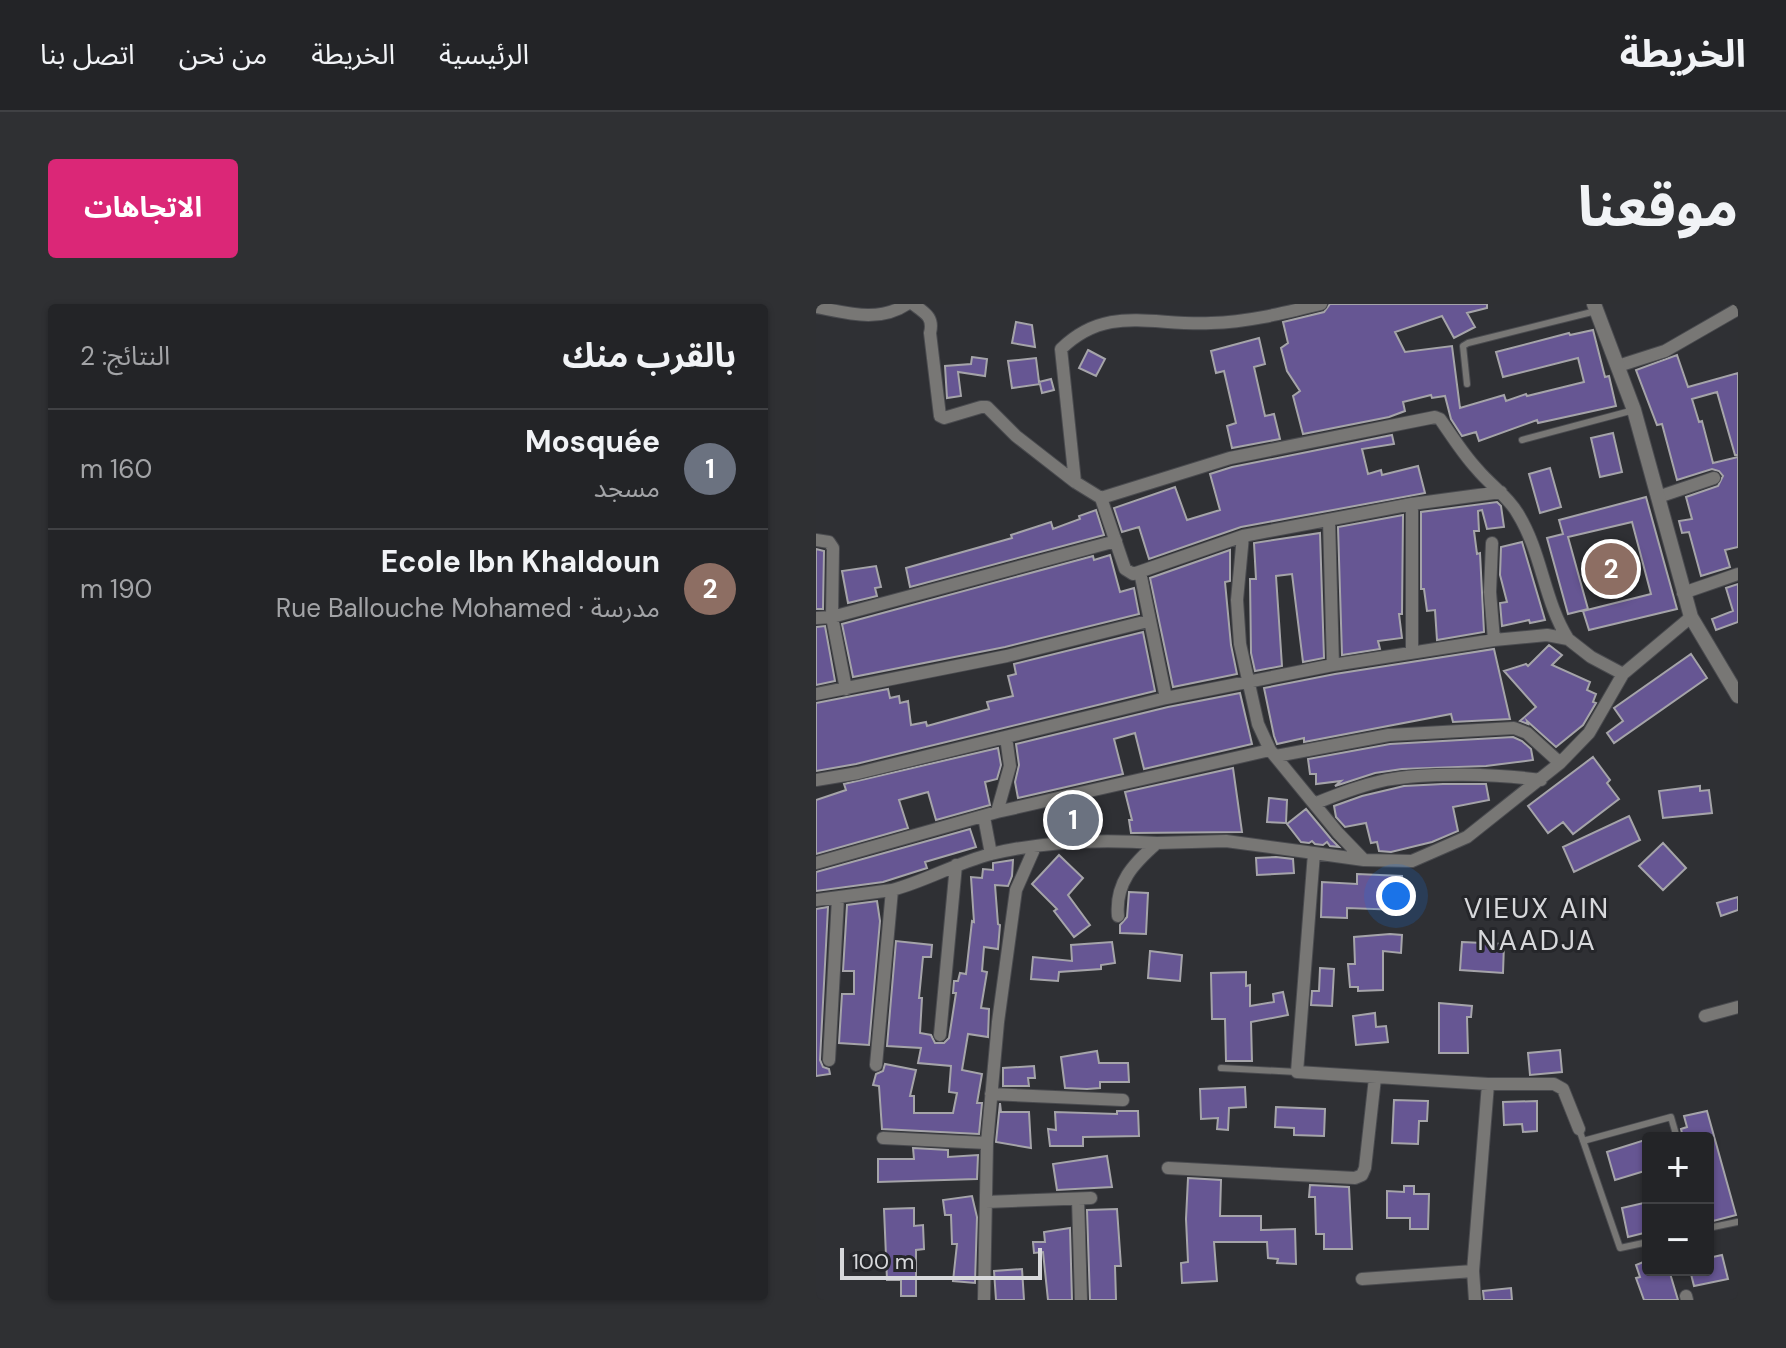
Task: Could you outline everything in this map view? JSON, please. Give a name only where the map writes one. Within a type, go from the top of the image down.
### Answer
[{"type":"street","points":[[816,307],[880,315],[910,304],[930,317],[940,416],[944,418],[987,407],[1016,436],[1101,498],[1125,569],[1133,574],[1243,536],[1412,504],[1501,492]]},
{"type":"street","points":[[1075,482],[1061,349],[1074,334],[1102,318],[1135,316],[1208,324],[1275,309],[1321,304]]},
{"type":"street","points":[[1595,308],[1634,410],[1691,617],[1737,694]]},
{"type":"street","points":[[1618,366],[1665,351],[1738,309]]},
{"type":"street","points":[[1101,498],[1230,458],[1435,417],[1440,419],[1477,470],[1517,511],[1533,542],[1558,622],[1568,639],[1591,657],[1623,674]]},
{"type":"street","points":[[1658,497],[1714,478]]},
{"type":"street","points":[[1412,504],[1412,651]]},
{"type":"street","points":[[1329,520],[1333,665]]},
{"type":"street","points":[[1243,536],[1237,600],[1240,644],[1258,724],[1273,753],[1364,860]]},
{"type":"street","points":[[816,540],[829,542],[833,548],[832,617],[846,689]]},
{"type":"street","points":[[816,618],[832,617],[1116,541]]},
{"type":"street","points":[[1492,543],[1490,592],[1494,640]]},
{"type":"street","points":[[1140,572],[1166,698]]},
{"type":"street","points":[[1683,593],[1738,574]]},
{"type":"street","points":[[816,900],[916,884],[956,865],[991,854],[1106,839],[1157,843],[1226,841],[1364,860],[1412,861],[1467,837],[1541,780],[1589,733],[1623,674],[1691,617]]},
{"type":"street","points":[[816,694],[1007,656],[1148,621]]},
{"type":"street","points":[[816,780],[858,773],[1166,698],[1333,665],[1494,640],[1547,635],[1568,639]]},
{"type":"street","points":[[816,863],[991,814],[1273,753],[1389,735],[1514,728],[1527,733],[1560,763]]},
{"type":"street","points":[[991,854],[991,814],[1010,766],[1006,737]]},
{"type":"street","points":[[1316,803],[1351,789],[1412,776],[1510,776],[1541,780]]},
{"type":"street","points":[[1118,916],[1120,887],[1139,858],[1157,843]]},
{"type":"street","points":[[984,1300],[987,1143],[1009,929],[1016,890],[1035,847]]},
{"type":"street","points":[[1314,853],[1297,1072],[1488,1084],[1554,1084],[1563,1089],[1581,1135]]},
{"type":"street","points":[[940,1035],[956,865]]},
{"type":"street","points":[[876,1065],[892,890]]},
{"type":"street","points":[[829,1060],[838,898]]},
{"type":"street","points":[[1705,1016],[1738,1007]]},
{"type":"street","points":[[1168,1168],[1355,1178],[1362,1175],[1375,1078]]},
{"type":"street","points":[[1475,1300],[1473,1271],[1488,1084]]},
{"type":"street","points":[[991,1094],[1123,1100]]},
{"type":"street","points":[[883,1138],[987,1143]]},
{"type":"street","points":[[986,1202],[1085,1198],[1081,1300]]},
{"type":"street","points":[[1362,1279],[1473,1271]]},
{"type":"lane","points":[[1467,384],[1462,352],[1463,346],[1468,343],[1595,308]]},
{"type":"lane","points":[[1522,440],[1634,410]]},
{"type":"lane","points":[[1221,1068],[1297,1072]]},
{"type":"lane","points":[[1642,1243],[1620,1248],[1581,1135],[1671,1117],[1675,1132]]},
{"type":"lane","points":[[1714,1227],[1737,1222]]},
{"type":"building","points":[[1330,304],[1487,304],[1487,308],[1467,313],[1475,327],[1454,338],[1442,316],[1395,332],[1405,352],[1452,346],[1460,408],[1504,395],[1506,401],[1584,382],[1578,358],[1503,377],[1496,352],[1593,330],[1616,406],[1538,423],[1537,420],[1479,441],[1476,432],[1462,436],[1451,419],[1445,396],[1432,398],[1431,395],[1403,402],[1405,411],[1389,417],[1303,434],[1293,396],[1300,391],[1287,371],[1281,348],[1288,343],[1283,322],[1324,312]]},
{"type":"building","points":[[1016,322],[1032,325],[1035,347],[1012,343]]},
{"type":"building","points":[[1259,338],[1265,364],[1254,367],[1265,416],[1274,414],[1280,439],[1232,448],[1227,426],[1236,423],[1224,371],[1216,373],[1211,351]]},
{"type":"building","points":[[1088,350],[1105,359],[1096,376],[1079,368]]},
{"type":"building","points":[[1677,355],[1688,387],[1738,373],[1738,455],[1735,455],[1717,392],[1692,399],[1699,422],[1702,421],[1713,463],[1738,457],[1738,547],[1725,550],[1730,567],[1701,576],[1689,532],[1682,533],[1679,521],[1692,519],[1686,497],[1718,486],[1723,476],[1712,469],[1677,480],[1662,424],[1657,425],[1636,370]]},
{"type":"building","points":[[972,357],[987,359],[985,376],[958,372],[961,396],[947,398],[945,366],[971,364]]},
{"type":"building","points":[[1036,358],[1039,382],[1051,379],[1054,390],[1042,393],[1040,384],[1012,388],[1008,361]]},
{"type":"building","points":[[1613,433],[1622,472],[1600,477],[1591,438]]},
{"type":"building","points":[[1392,435],[1394,444],[1362,449],[1368,474],[1381,470],[1382,475],[1418,466],[1425,493],[1241,527],[1149,559],[1139,527],[1122,532],[1114,508],[1175,487],[1187,520],[1220,510],[1210,474]]},
{"type":"building","points":[[1550,468],[1561,507],[1540,513],[1529,474]]},
{"type":"building","points":[[1646,497],[1677,609],[1589,630],[1583,611],[1651,594],[1632,522],[1568,537],[1588,609],[1568,614],[1547,538],[1563,534],[1559,520]]},
{"type":"building","points":[[1497,502],[1501,506],[1504,527],[1487,529],[1482,510],[1478,511],[1479,531],[1474,531],[1477,554],[1480,553],[1484,632],[1437,640],[1435,610],[1427,611],[1424,589],[1421,589],[1421,512]]},
{"type":"building","points":[[1096,510],[1104,535],[910,587],[906,568],[1012,538],[1011,535],[1051,522],[1053,529]]},
{"type":"building","points":[[1403,515],[1402,614],[1399,614],[1402,638],[1378,641],[1380,649],[1342,655],[1338,527]]},
{"type":"building","points":[[1320,533],[1324,658],[1303,662],[1292,574],[1276,576],[1282,666],[1255,671],[1251,653],[1250,579],[1256,579],[1254,543]]},
{"type":"building","points":[[1522,542],[1545,620],[1502,626],[1500,603],[1507,602],[1500,575],[1501,547]]},
{"type":"building","points":[[816,549],[824,551],[823,609],[816,609]]},
{"type":"building","points":[[1230,550],[1230,581],[1225,582],[1237,674],[1173,687],[1150,578]]},
{"type":"building","points":[[1110,555],[1120,592],[1134,588],[1139,614],[1005,647],[853,677],[842,624],[1093,556],[1094,560]]},
{"type":"building","points":[[876,566],[881,587],[875,588],[877,596],[848,603],[842,571]]},
{"type":"building","points":[[1738,584],[1738,622],[1716,630],[1712,619],[1733,611],[1726,588]]},
{"type":"building","points":[[825,626],[835,681],[816,685],[816,627]]},
{"type":"building","points":[[1143,632],[1155,691],[816,771],[816,703],[888,689],[890,698],[899,696],[900,703],[908,701],[911,725],[926,722],[927,726],[989,709],[987,702],[1013,696],[1008,676],[1016,674],[1014,664]]},
{"type":"building","points":[[1549,645],[1562,655],[1552,665],[1590,682],[1587,690],[1596,694],[1593,702],[1596,703],[1583,725],[1556,747],[1527,721],[1528,724],[1520,721],[1536,707],[1504,671],[1528,666]]},
{"type":"building","points":[[1494,649],[1510,719],[1453,722],[1451,714],[1304,742],[1304,738],[1277,744],[1264,688]]},
{"type":"building","points":[[1691,654],[1707,678],[1614,743],[1607,733],[1623,721],[1614,708]]},
{"type":"building","points":[[1240,693],[1252,744],[1144,769],[1135,733],[1114,739],[1123,774],[1018,798],[1015,782],[1019,765],[1016,744]]},
{"type":"building","points":[[1513,737],[1531,749],[1533,760],[1486,766],[1402,769],[1375,773],[1335,786],[1341,781],[1316,784],[1316,774],[1310,774],[1308,759],[1390,744]]},
{"type":"building","points":[[998,748],[1001,765],[997,779],[985,782],[990,805],[936,820],[928,792],[899,800],[908,828],[816,854],[816,800],[846,790],[844,784]]},
{"type":"building","points":[[1593,757],[1619,799],[1573,834],[1563,822],[1548,833],[1528,806]]},
{"type":"building","points":[[1233,768],[1242,832],[1131,833],[1129,820],[1132,820],[1125,792]]},
{"type":"building","points":[[1486,784],[1489,800],[1453,807],[1458,831],[1432,842],[1391,852],[1379,851],[1377,842],[1371,843],[1366,823],[1345,827],[1336,817],[1334,806],[1362,796],[1404,786]]},
{"type":"building","points":[[1700,786],[1700,791],[1709,790],[1712,813],[1663,818],[1659,791]]},
{"type":"building","points":[[1269,798],[1287,800],[1286,823],[1267,822]]},
{"type":"building","points":[[1306,809],[1339,847],[1330,846],[1327,842],[1323,845],[1312,841],[1301,842],[1287,824]]},
{"type":"building","points":[[1629,816],[1640,840],[1574,872],[1563,847]]},
{"type":"building","points":[[970,829],[976,847],[925,862],[927,868],[883,882],[816,891],[816,872]]},
{"type":"building","points":[[1663,843],[1686,868],[1663,890],[1639,866]]},
{"type":"building","points":[[1059,855],[1083,878],[1068,895],[1090,925],[1074,937],[1054,911],[1057,909],[1032,884]]},
{"type":"building","points":[[1256,858],[1293,859],[1294,873],[1257,875]]},
{"type":"building","points":[[1013,860],[1008,886],[995,885],[1000,925],[998,949],[984,947],[982,971],[987,972],[981,1008],[989,1009],[988,1037],[968,1034],[962,1070],[982,1074],[977,1103],[982,1103],[979,1134],[882,1129],[879,1086],[873,1085],[876,1074],[883,1071],[885,1064],[916,1070],[910,1096],[914,1096],[914,1113],[953,1113],[957,1093],[949,1092],[951,1066],[918,1063],[921,1048],[887,1046],[896,941],[932,945],[931,957],[923,957],[920,1033],[931,1035],[935,1043],[944,1043],[949,1038],[956,993],[953,993],[954,981],[958,981],[960,973],[966,974],[974,922],[971,877],[982,878],[983,869],[993,870],[993,863]]},
{"type":"building","points":[[1357,874],[1402,876],[1401,910],[1347,908],[1347,918],[1321,917],[1322,882],[1357,884]]},
{"type":"building","points":[[1129,892],[1148,893],[1146,934],[1120,933],[1120,925],[1127,917]]},
{"type":"building","points":[[1738,897],[1738,910],[1721,916],[1717,903]]},
{"type":"building","points":[[877,901],[880,921],[869,1045],[839,1043],[842,994],[854,994],[854,971],[843,971],[847,905]]},
{"type":"building","points":[[828,907],[820,1060],[830,1074],[816,1076],[816,909]]},
{"type":"building","points":[[1402,935],[1401,953],[1383,951],[1383,990],[1358,991],[1358,987],[1350,987],[1348,964],[1355,964],[1354,937]]},
{"type":"building","points":[[1112,942],[1115,963],[1101,965],[1101,969],[1059,972],[1058,981],[1031,979],[1033,957],[1072,961],[1071,945]]},
{"type":"building","points":[[1462,942],[1504,944],[1503,973],[1460,970]]},
{"type":"building","points":[[1150,951],[1182,955],[1180,981],[1148,978]]},
{"type":"building","points":[[1320,968],[1334,969],[1332,1006],[1311,1005],[1312,991],[1319,991]]},
{"type":"building","points":[[1246,972],[1246,986],[1250,985],[1250,1006],[1274,1002],[1273,994],[1283,992],[1288,1015],[1251,1022],[1252,1061],[1226,1061],[1225,1019],[1212,1019],[1211,973]]},
{"type":"building","points":[[1439,1003],[1472,1006],[1471,1017],[1467,1017],[1468,1053],[1439,1053]]},
{"type":"building","points":[[1375,1013],[1376,1027],[1386,1026],[1388,1042],[1356,1045],[1353,1016]]},
{"type":"building","points":[[1560,1050],[1562,1072],[1530,1075],[1528,1053]]},
{"type":"building","points":[[1097,1051],[1099,1063],[1128,1063],[1129,1082],[1100,1082],[1100,1088],[1065,1088],[1061,1057]]},
{"type":"building","points":[[1034,1066],[1035,1078],[1028,1078],[1029,1086],[1003,1086],[1003,1068]]},
{"type":"building","points":[[1245,1087],[1246,1107],[1229,1108],[1228,1130],[1217,1129],[1218,1118],[1201,1119],[1200,1089]]},
{"type":"building","points":[[1394,1100],[1428,1101],[1427,1121],[1419,1121],[1418,1144],[1392,1143]]},
{"type":"building","points":[[1537,1101],[1537,1131],[1523,1132],[1522,1124],[1504,1125],[1503,1102]]},
{"type":"building","points":[[1000,1103],[1001,1112],[1029,1112],[1031,1148],[996,1142]]},
{"type":"building","points":[[1276,1107],[1325,1109],[1324,1136],[1294,1135],[1294,1128],[1275,1127]]},
{"type":"building","points":[[1117,1111],[1138,1111],[1139,1136],[1083,1137],[1083,1146],[1050,1146],[1048,1129],[1056,1130],[1055,1112],[1117,1114]]},
{"type":"building","points":[[1707,1111],[1713,1132],[1682,1132],[1681,1129],[1687,1127],[1684,1116]]},
{"type":"building","points":[[1714,1136],[1736,1215],[1714,1221]]},
{"type":"building","points":[[1642,1141],[1642,1172],[1615,1180],[1607,1152]]},
{"type":"building","points":[[913,1148],[948,1150],[948,1157],[978,1155],[977,1179],[878,1182],[878,1159],[914,1159]]},
{"type":"building","points":[[1107,1156],[1112,1187],[1057,1190],[1053,1164]]},
{"type":"building","points":[[1188,1178],[1221,1180],[1220,1216],[1261,1216],[1261,1230],[1295,1229],[1296,1264],[1277,1263],[1278,1259],[1268,1258],[1267,1242],[1214,1242],[1217,1281],[1182,1283],[1181,1263],[1188,1262]]},
{"type":"building","points":[[1310,1185],[1349,1187],[1352,1249],[1324,1249],[1324,1234],[1316,1234],[1315,1197],[1309,1197]]},
{"type":"building","points":[[1404,1186],[1414,1186],[1414,1194],[1429,1194],[1428,1229],[1410,1229],[1410,1218],[1387,1218],[1387,1191],[1404,1192]]},
{"type":"building","points":[[972,1196],[977,1217],[975,1283],[953,1281],[957,1244],[952,1244],[951,1215],[945,1215],[943,1200]]},
{"type":"building","points":[[1642,1203],[1642,1234],[1628,1237],[1622,1208]]},
{"type":"building","points":[[914,1208],[914,1226],[923,1225],[924,1249],[916,1250],[916,1296],[901,1296],[901,1280],[887,1280],[884,1209]]},
{"type":"building","points":[[1117,1209],[1121,1266],[1115,1266],[1116,1300],[1090,1300],[1087,1210]]},
{"type":"building","points":[[1070,1228],[1072,1300],[1048,1300],[1043,1252],[1034,1253],[1033,1242],[1045,1242],[1044,1232]]},
{"type":"building","points":[[1722,1255],[1728,1279],[1694,1286],[1692,1276],[1714,1276],[1714,1257]]},
{"type":"building","points":[[1642,1262],[1642,1276],[1671,1276],[1678,1300],[1644,1300],[1636,1278],[1640,1277],[1636,1265]]},
{"type":"building","points":[[1022,1269],[1024,1300],[996,1300],[994,1271]]},
{"type":"building","points":[[1511,1288],[1512,1300],[1484,1300],[1483,1291]]},
{"type":"place","name":"Ecole Ibn Khaldoun","points":[[1611,569]]},
{"type":"place","name":"Mosquée","points":[[1073,820]]},
{"type":"district","name":"VIEUX AIN NAADJA","points":[[1537,924]]}]
